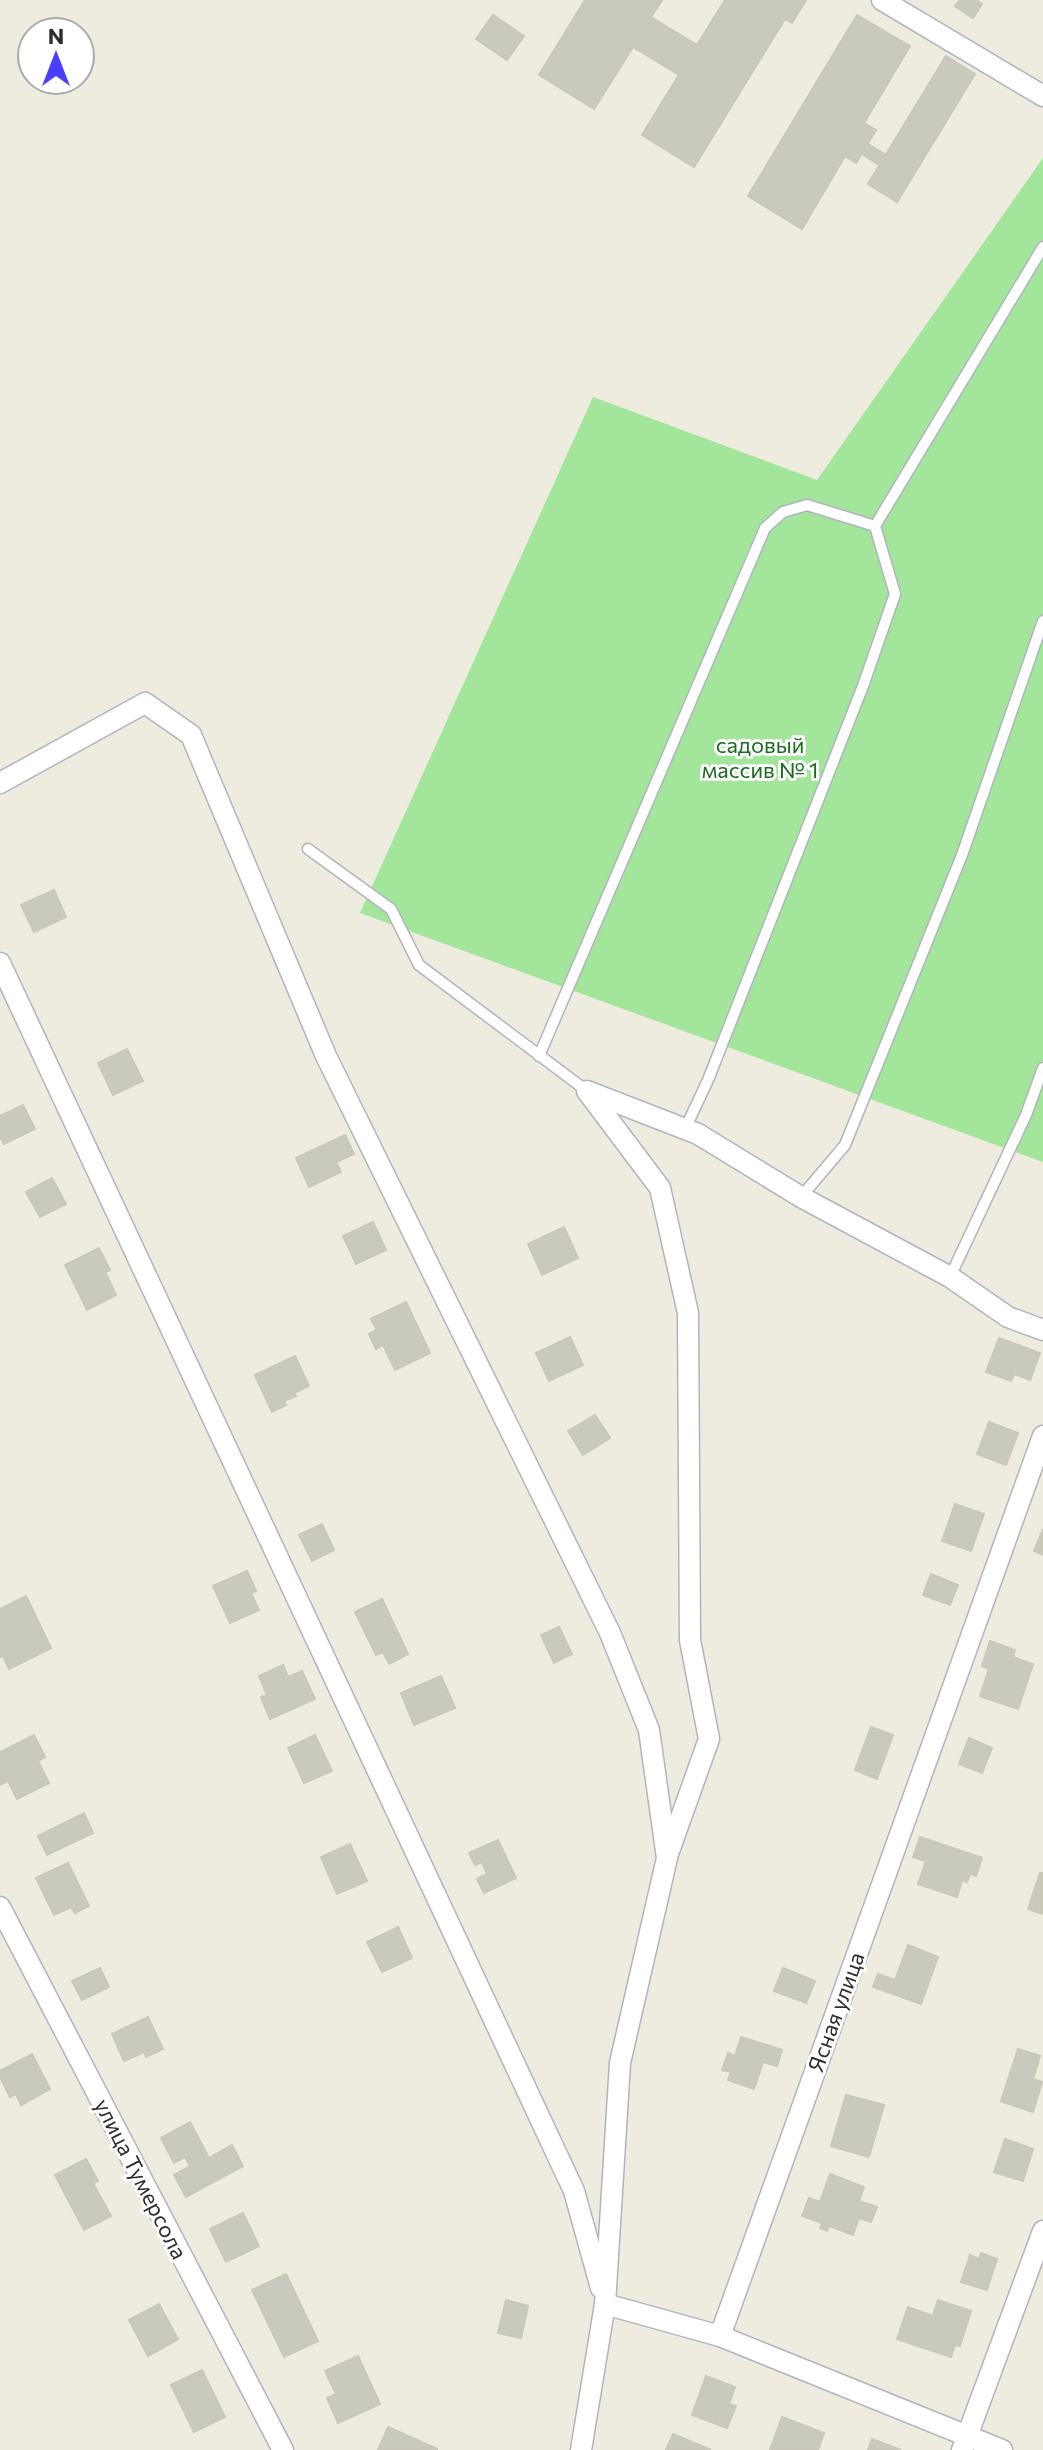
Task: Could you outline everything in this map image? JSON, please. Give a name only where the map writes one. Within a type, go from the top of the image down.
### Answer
[{"type":"street","points":[[882,0],[1043,96]]},
{"type":"street","points":[[0,783],[145,703],[191,735],[326,1056],[610,1633],[649,1730],[667,1858]]},
{"type":"street","points":[[0,963],[574,2191],[605,2304]]},
{"type":"street","points":[[587,1091],[698,1134],[801,1197],[950,1277],[1008,1317],[1043,1330]]},
{"type":"street","points":[[581,2450],[605,2304],[620,2063],[667,1858],[709,1739],[690,1640],[688,1313],[660,1188],[587,1091]]},
{"type":"street","name":"Ясная улица","points":[[720,2336],[1043,1436]]},
{"type":"street","name":"улица Тумерсола","points":[[0,1907],[283,2450]]},
{"type":"street","points":[[964,2443],[1043,2231]]},
{"type":"street","points":[[605,2304],[720,2336],[964,2443],[1002,2450]]},
{"type":"lane","points":[[685,1129],[708,1080],[863,686],[895,594],[875,526],[1043,247]]},
{"type":"lane","points":[[539,1056],[765,528],[783,512],[807,505],[875,526]]},
{"type":"lane","points":[[801,1197],[845,1145],[962,855],[1043,621]]},
{"type":"lane","points":[[308,849],[391,909],[419,965],[587,1091]]},
{"type":"lane","points":[[950,1277],[1026,1115],[1043,1068]]},
{"type":"green space","name":"садовый массив № 1","points":[[1043,158],[1043,1162],[360,913],[593,397],[817,480]]},
{"type":"building","points":[[585,0],[662,0],[651,17],[697,45],[725,0],[806,0],[792,23],[785,19],[694,167],[642,135],[679,75],[633,47],[594,109],[539,75]]},
{"type":"building","points":[[960,0],[976,0],[982,4],[973,18],[955,6]]},
{"type":"building","points":[[493,15],[524,36],[507,60],[476,39]]},
{"type":"building","points":[[857,15],[910,46],[864,123],[876,130],[856,163],[845,156],[802,229],[748,196]]},
{"type":"building","points":[[946,56],[975,74],[897,202],[868,184]]},
{"type":"building","points":[[868,144],[886,155],[879,165],[862,154]]},
{"type":"building","points":[[54,890],[66,917],[34,932],[21,905]]},
{"type":"building","points":[[127,1049],[143,1081],[113,1095],[98,1063]]},
{"type":"building","points":[[23,1105],[35,1129],[4,1144],[0,1137],[0,1116]]},
{"type":"building","points":[[345,1135],[354,1154],[336,1162],[341,1172],[309,1187],[296,1158]]},
{"type":"building","points":[[52,1178],[66,1204],[40,1217],[26,1192]]},
{"type":"building","points":[[373,1222],[386,1250],[356,1264],[343,1236]]},
{"type":"building","points":[[564,1227],[578,1258],[542,1275],[528,1244]]},
{"type":"building","points":[[99,1248],[110,1270],[105,1272],[116,1295],[87,1310],[65,1265]]},
{"type":"building","points":[[406,1302],[430,1353],[395,1370],[383,1345],[376,1349],[369,1334],[377,1330],[371,1319]]},
{"type":"building","points":[[570,1337],[583,1365],[549,1381],[536,1353]]},
{"type":"building","points":[[999,1338],[1040,1353],[1030,1380],[1014,1374],[1011,1381],[986,1372]]},
{"type":"building","points":[[295,1356],[309,1386],[294,1393],[296,1396],[284,1401],[286,1405],[272,1412],[255,1375]]},
{"type":"building","points":[[595,1415],[610,1438],[583,1455],[568,1431]]},
{"type":"building","points":[[989,1422],[1018,1433],[1006,1465],[977,1454]]},
{"type":"building","points":[[955,1504],[984,1514],[971,1551],[942,1541]]},
{"type":"building","points":[[322,1524],[334,1550],[312,1561],[299,1535]]},
{"type":"building","points":[[1043,1529],[1043,1555],[1034,1551]]},
{"type":"building","points":[[247,1571],[256,1591],[251,1593],[259,1610],[230,1623],[213,1586]]},
{"type":"building","points":[[931,1574],[958,1585],[950,1605],[923,1595]]},
{"type":"building","points":[[26,1596],[51,1648],[9,1669],[3,1656],[0,1657],[0,1609]]},
{"type":"building","points":[[382,1599],[408,1654],[389,1664],[383,1652],[376,1655],[355,1612]]},
{"type":"building","points":[[559,1627],[572,1654],[554,1663],[541,1635]]},
{"type":"building","points":[[990,1641],[1015,1650],[1013,1657],[1033,1664],[1018,1709],[980,1696],[989,1669],[982,1666]]},
{"type":"building","points":[[283,1665],[288,1677],[302,1671],[315,1699],[270,1719],[261,1697],[267,1695],[259,1676]]},
{"type":"building","points":[[441,1676],[455,1708],[414,1725],[401,1693]]},
{"type":"building","points":[[871,1727],[893,1735],[877,1779],[855,1770]]},
{"type":"building","points":[[34,1735],[45,1757],[38,1761],[49,1783],[17,1799],[8,1781],[0,1785],[0,1752]]},
{"type":"building","points":[[315,1735],[332,1771],[304,1783],[288,1748]]},
{"type":"building","points":[[969,1738],[992,1748],[982,1773],[959,1764]]},
{"type":"building","points":[[84,1813],[93,1833],[47,1855],[38,1836]]},
{"type":"building","points":[[920,1837],[982,1858],[976,1876],[970,1874],[967,1882],[962,1880],[957,1897],[918,1884],[926,1861],[913,1857]]},
{"type":"building","points":[[498,1840],[516,1878],[484,1893],[477,1879],[487,1874],[482,1862],[475,1865],[469,1853]]},
{"type":"building","points":[[350,1844],[367,1881],[337,1894],[321,1857]]},
{"type":"building","points":[[68,1863],[89,1906],[75,1913],[71,1907],[54,1915],[36,1878]]},
{"type":"building","points":[[1040,1873],[1043,1873],[1043,1914],[1028,1909]]},
{"type":"building","points":[[398,1927],[412,1958],[382,1972],[367,1942]]},
{"type":"building","points":[[908,1945],[938,1957],[921,2004],[873,1987],[878,1974],[895,1980]]},
{"type":"building","points":[[100,1968],[109,1987],[82,2000],[72,1981]]},
{"type":"building","points":[[783,1968],[815,1981],[806,2003],[774,1991]]},
{"type":"building","points":[[148,2017],[163,2049],[146,2057],[144,2052],[124,2061],[112,2034]]},
{"type":"building","points":[[741,2037],[782,2050],[777,2066],[763,2062],[754,2089],[728,2080],[731,2072],[722,2070],[728,2053],[735,2056]]},
{"type":"building","points":[[1018,2049],[1040,2056],[1033,2079],[1042,2082],[1033,2112],[1001,2101]]},
{"type":"building","points":[[32,2054],[50,2089],[21,2105],[16,2094],[10,2097],[0,2071]]},
{"type":"building","points":[[846,2095],[884,2105],[869,2157],[831,2146]]},
{"type":"building","points":[[190,2122],[209,2158],[232,2145],[243,2166],[186,2197],[174,2175],[190,2166],[185,2157],[174,2163],[161,2138]]},
{"type":"building","points":[[1005,2139],[1033,2149],[1023,2181],[994,2172]]},
{"type":"building","points":[[86,2159],[98,2181],[93,2183],[111,2216],[84,2230],[55,2175]]},
{"type":"building","points":[[830,2174],[864,2187],[859,2201],[877,2207],[871,2222],[859,2218],[853,2235],[829,2226],[827,2231],[820,2228],[822,2223],[802,2216],[809,2198],[820,2202]]},
{"type":"building","points":[[243,2213],[259,2246],[226,2262],[210,2229]]},
{"type":"building","points":[[981,2253],[997,2259],[987,2290],[961,2282],[970,2255],[979,2259]]},
{"type":"building","points":[[286,2274],[318,2341],[284,2357],[252,2290]]},
{"type":"building","points":[[506,2300],[528,2306],[521,2338],[498,2333]]},
{"type":"building","points":[[938,2300],[971,2311],[960,2346],[955,2345],[951,2357],[897,2339],[908,2307],[933,2316]]},
{"type":"building","points":[[159,2304],[178,2339],[148,2356],[129,2320]]},
{"type":"building","points":[[358,2356],[380,2404],[338,2423],[327,2398],[336,2394],[325,2371]]},
{"type":"building","points":[[202,2370],[225,2417],[194,2432],[171,2385]]},
{"type":"building","points":[[706,2376],[735,2387],[729,2404],[736,2406],[727,2428],[692,2415]]},
{"type":"building","points":[[782,2417],[824,2433],[818,2450],[770,2450]]},
{"type":"building","points":[[388,2427],[437,2449],[437,2450],[378,2450]]},
{"type":"building","points":[[673,2434],[711,2450],[666,2450]]},
{"type":"building","points":[[872,2439],[901,2450],[868,2450]]}]
